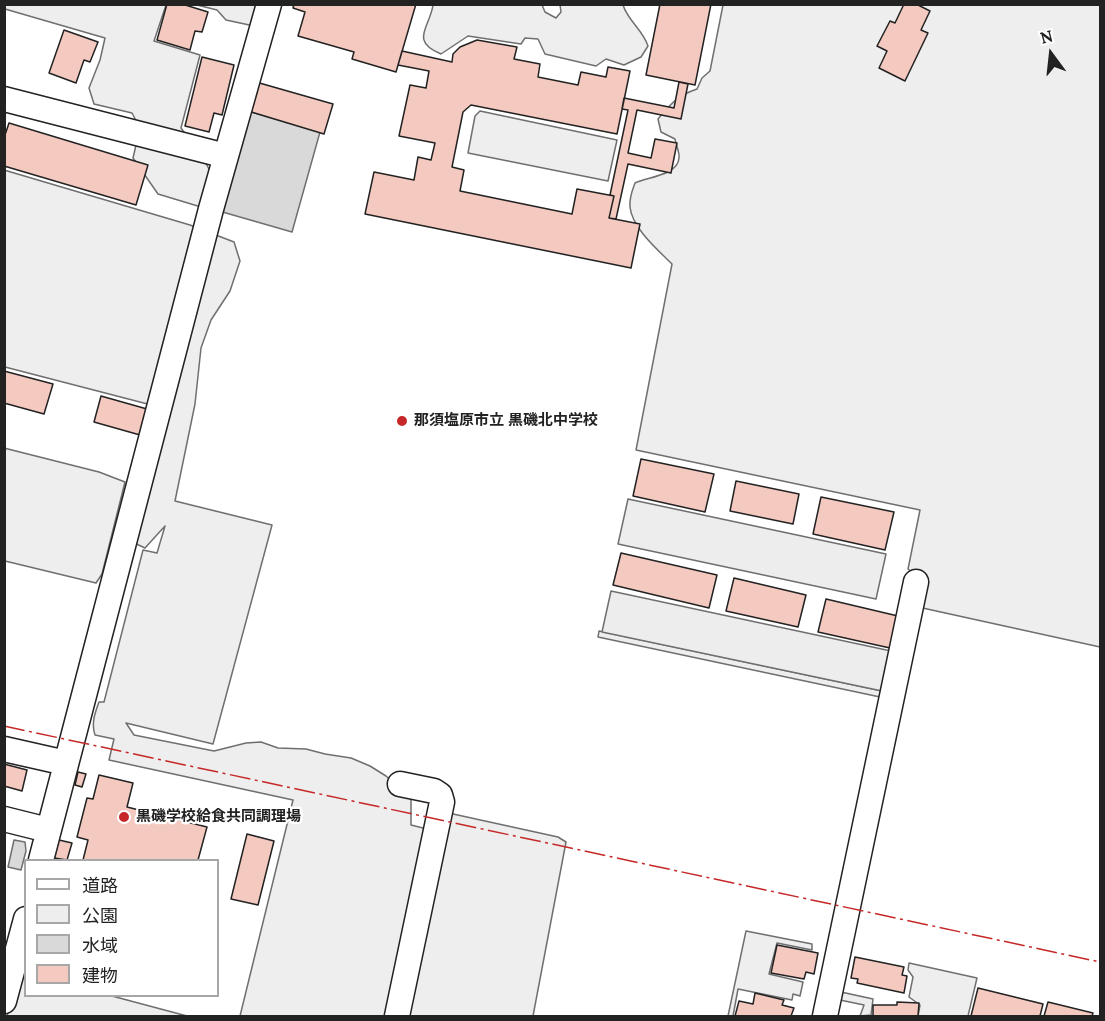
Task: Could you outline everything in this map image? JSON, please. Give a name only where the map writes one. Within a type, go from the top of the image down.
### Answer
[{"type":"street","points":[[41,859],[226,156],[269,4]]},
{"type":"street","points":[[4,99],[226,156]]},
{"type":"street","points":[[825,1017],[916,582]]},
{"type":"street","points":[[4,750],[66,764]]},
{"type":"street","points":[[397,1017],[442,802],[440,795],[434,791],[400,784]]},
{"type":"street","points":[[4,819],[48,830]]},
{"type":"street","points":[[4,1000],[24,926]]},
{"type":"green space","points":[[4,5],[166,5],[154,41],[200,55],[181,128],[210,171],[201,207],[158,194],[133,158],[140,128],[132,113],[94,104],[89,88],[100,60],[105,38],[5,9]]},
{"type":"green space","points":[[197,5],[260,5],[254,26],[226,20],[217,10]]},
{"type":"green space","points":[[433,5],[542,5],[545,12],[556,18],[561,12],[560,5],[623,5],[648,46],[641,57],[624,65],[606,59],[596,66],[545,54],[538,39],[525,38],[521,44],[468,36],[441,54],[431,49],[424,39]]},
{"type":"green space","points":[[723,5],[1100,5],[1100,647],[918,607],[920,578],[908,569],[920,510],[636,450],[672,264],[640,231],[632,215],[630,198],[635,183],[668,172],[677,164],[679,156],[675,139],[661,132],[658,119],[675,101],[697,89],[702,78],[710,71]]},
{"type":"green space","points":[[480,111],[617,140],[608,181],[468,153],[475,116]]},
{"type":"green space","points":[[4,170],[190,225],[234,242],[240,261],[230,291],[211,320],[201,348],[195,404],[175,501],[272,525],[213,744],[126,723],[134,735],[214,751],[246,743],[261,742],[278,748],[306,749],[351,758],[386,776],[411,799],[411,825],[439,832],[444,812],[558,837],[566,842],[533,1016],[240,1016],[293,800],[109,760],[114,739],[95,735],[93,726],[95,714],[99,702],[104,702],[143,550],[157,553],[165,526],[145,548],[130,541],[163,408],[5,367]]},
{"type":"green space","points":[[4,448],[99,472],[125,482],[102,574],[96,583],[5,561]]},
{"type":"green space","points":[[599,631],[882,691],[880,697],[598,637]]},
{"type":"green space","points":[[746,931],[812,944],[812,950],[777,943],[769,974],[803,982],[800,996],[793,994],[792,1000],[738,989],[733,1016],[728,1016]]},
{"type":"green space","points":[[909,963],[977,978],[968,1016],[918,1016],[920,1005],[909,997],[913,977],[908,970]]},
{"type":"green space","points":[[24,972],[24,997],[116,997],[187,1016],[7,1016],[17,977]]},
{"type":"green space","points":[[841,992],[873,999],[871,1015],[860,1016],[864,1005],[840,1000]]},
{"type":"shaded area","points":[[628,499],[886,554],[876,599],[618,544]]},
{"type":"shaded area","points":[[611,591],[891,651],[882,691],[602,632]]},
{"type":"water","points":[[248,111],[320,132],[292,232],[219,211]]},
{"type":"water","points":[[14,840],[25,842],[26,851],[21,870],[8,867]]},
{"type":"building","points":[[167,4],[182,4],[208,12],[202,32],[195,31],[190,50],[157,40]]},
{"type":"building","points":[[294,4],[416,4],[396,72],[352,59],[354,52],[298,36],[305,12],[293,8]]},
{"type":"building","points":[[660,4],[711,4],[695,85],[646,75]]},
{"type":"building","points":[[904,4],[916,4],[930,11],[921,30],[928,33],[905,81],[879,68],[887,51],[877,46],[890,21],[895,23]]},
{"type":"building","points":[[64,30],[98,42],[90,62],[84,60],[76,83],[49,73]]},
{"type":"building","points":[[477,40],[517,47],[514,59],[540,64],[538,77],[578,85],[581,72],[606,77],[608,67],[630,71],[617,134],[471,105],[463,112],[452,167],[464,170],[460,191],[572,214],[577,189],[614,196],[609,218],[640,224],[631,268],[365,214],[374,172],[414,180],[418,157],[431,160],[435,143],[399,136],[410,85],[426,88],[429,71],[398,65],[402,51],[452,62],[453,54],[460,47]]},
{"type":"building","points":[[202,57],[234,65],[222,115],[214,113],[209,132],[185,126]]},
{"type":"building","points":[[256,82],[333,104],[324,134],[248,111]]},
{"type":"building","points":[[679,82],[688,84],[681,119],[637,110],[628,153],[651,158],[655,139],[677,143],[671,173],[628,164],[616,219],[609,218],[614,196],[610,195],[628,110],[622,109],[624,98],[674,108]]},
{"type":"building","points":[[9,123],[148,165],[136,205],[4,166],[4,138]]},
{"type":"building","points":[[4,371],[53,384],[44,414],[4,403]]},
{"type":"building","points":[[101,396],[147,409],[140,435],[94,422]]},
{"type":"building","points":[[641,459],[714,474],[705,512],[633,496]]},
{"type":"building","points":[[736,481],[799,494],[793,524],[730,511]]},
{"type":"building","points":[[821,497],[894,512],[885,550],[813,534]]},
{"type":"building","points":[[621,553],[717,575],[709,608],[613,585]]},
{"type":"building","points":[[734,578],[806,595],[798,627],[726,611]]},
{"type":"building","points":[[826,599],[898,616],[890,648],[818,632]]},
{"type":"building","points":[[4,764],[27,770],[22,791],[4,786]]},
{"type":"building","points":[[78,772],[86,774],[82,787],[75,785]]},
{"type":"building","name":"黒磯学校給食共同調理場","points":[[99,775],[133,783],[127,807],[207,827],[198,859],[83,859],[88,840],[77,837],[87,798],[93,799]]},
{"type":"building","points":[[247,834],[274,841],[258,905],[231,899]]},
{"type":"building","points":[[59,840],[72,843],[67,859],[54,858]]},
{"type":"building","points":[[777,945],[818,953],[814,974],[806,972],[804,979],[771,973]]},
{"type":"building","points":[[855,957],[904,967],[902,975],[907,976],[904,993],[857,983],[858,979],[851,978]]},
{"type":"building","points":[[978,988],[1043,1004],[1040,1016],[971,1016]]},
{"type":"building","points":[[755,993],[784,1000],[782,1005],[794,1008],[791,1016],[735,1016],[739,1001],[753,1004]]},
{"type":"building","points":[[897,1002],[919,1003],[918,1016],[873,1016],[873,1005],[897,1005]]},
{"type":"building","points":[[1048,1002],[1093,1013],[1092,1016],[1044,1016]]},
{"type":"power","points":[[4,726],[1100,962]]},
{"type":"place","name":"那須塩原市立 黒磯北中学校","points":[[402,421]]},
{"type":"place","name":"黒磯学校給食共同調理場","points":[[124,817]]}]
